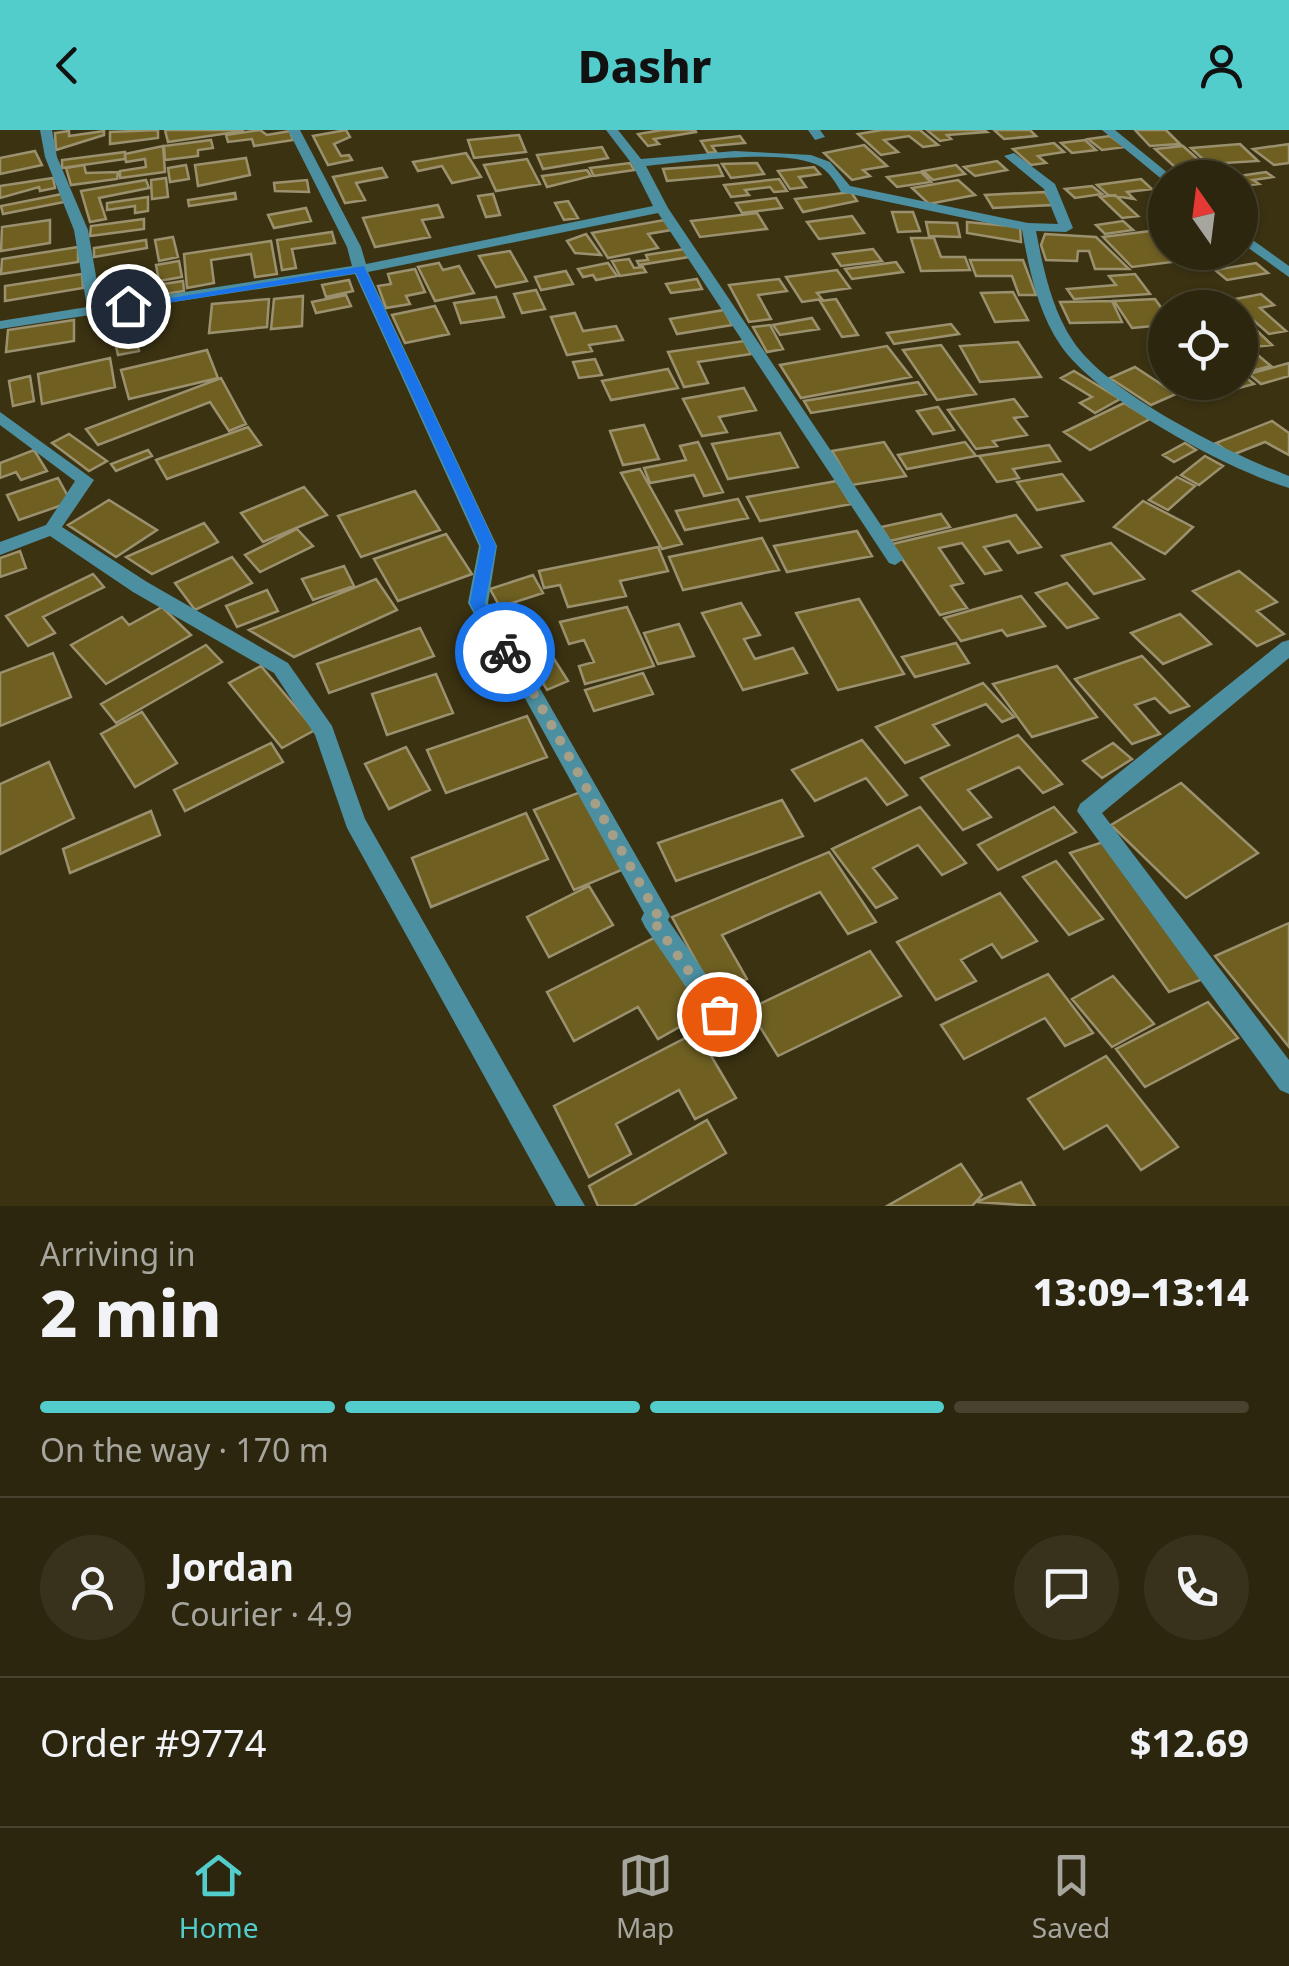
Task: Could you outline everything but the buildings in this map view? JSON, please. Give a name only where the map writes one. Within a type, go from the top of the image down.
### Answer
[{"type":"street","points":[[46,130],[51,157],[81,230],[96,311]]},
{"type":"street","points":[[294,130],[488,546],[478,603],[658,916],[652,919],[719,1014]]},
{"type":"street","points":[[612,130],[638,163],[661,208],[895,560]]},
{"type":"street","points":[[1108,130],[1148,162]]},
{"type":"street","points":[[638,163],[726,155],[814,159],[827,165],[846,189],[1028,227],[1066,228],[1050,188],[1010,156]]},
{"type":"street","points":[[0,324],[360,269],[661,208]]},
{"type":"street","points":[[1028,227],[1036,264],[1067,345],[1092,371],[1193,438],[1289,482]]},
{"type":"street","points":[[1258,248],[1289,273]]},
{"type":"street","points":[[0,417],[85,480],[52,529],[0,549]]},
{"type":"street","points":[[52,529],[140,587],[281,668],[324,732],[355,821],[570,1206]]},
{"type":"street","points":[[1287,654],[1088,811],[1289,1081]]},
{"type":"way so far","points":[[505,652],[519,677],[524,676],[658,916],[652,919],[719,1014]]},
{"type":"route","points":[[128,306],[360,269],[488,546],[478,603],[505,652]]}]
